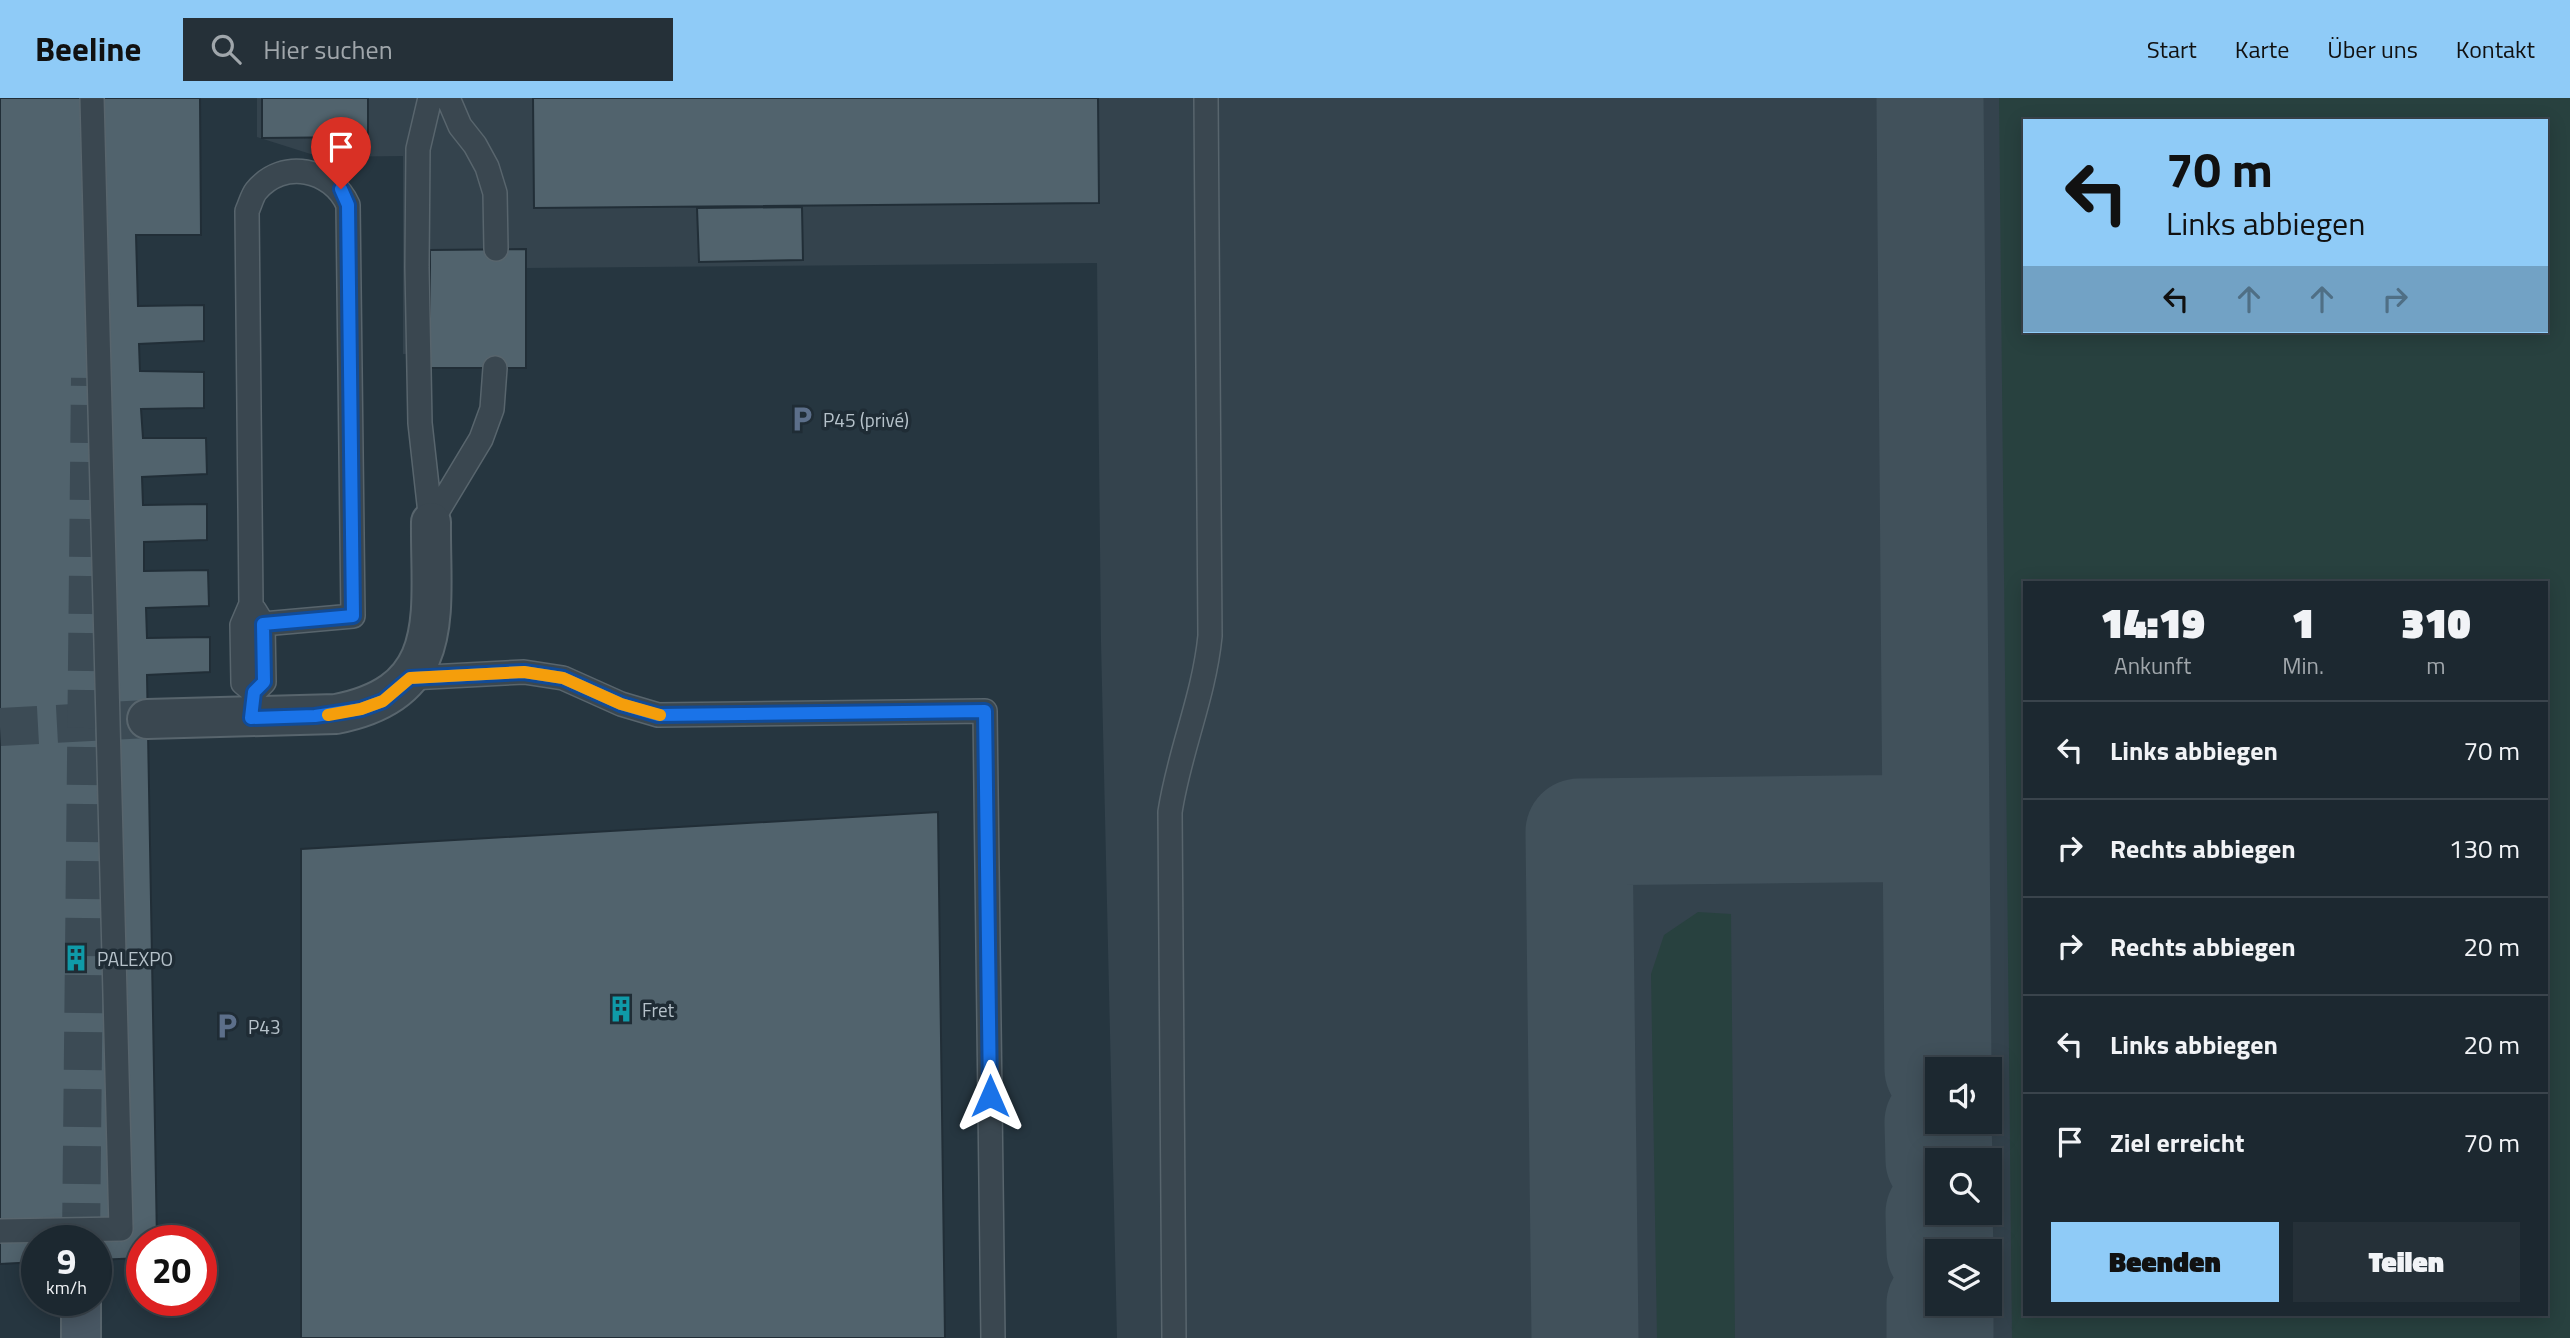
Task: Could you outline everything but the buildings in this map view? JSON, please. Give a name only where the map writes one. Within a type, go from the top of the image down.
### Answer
[{"type":"street","points":[[148,719],[252,705],[315,716],[361,709],[383,701],[410,678],[419,664],[430,624],[431,522]]},
{"type":"street","points":[[81,1316],[81,1338]]},
{"type":"lane","points":[[0,1231],[121,1228],[92,98]]},
{"type":"lane","points":[[430,98],[418,149],[417,267],[420,424],[431,522]]},
{"type":"lane","points":[[448,98],[460,126],[487,167],[495,193],[496,249]]},
{"type":"lane","points":[[1174,1338],[1170,812],[1175,777],[1206,671],[1210,636],[1206,98]]},
{"type":"lane","points":[[252,705],[243,683],[242,625],[251,604],[247,211],[256,191],[273,176],[301,170],[325,177],[341,189],[348,205],[353,616],[263,624]]},
{"type":"lane","points":[[431,522],[481,439],[492,409],[495,368]]},
{"type":"lane","points":[[251,604],[263,624],[264,682],[252,705]]},
{"type":"lane","points":[[410,678],[524,672],[563,678],[621,704],[658,715],[985,711],[993,1338]]},
{"type":"shaded area","points":[[257,98],[2570,98],[2570,1338],[1117,1338],[1101,642],[1097,263],[526,268],[525,351],[403,354],[403,156],[320,157],[257,137]]},
{"type":"green space","points":[[1999,98],[2570,98],[2570,1338],[2012,1338]]},
{"type":"green space","points":[[1698,912],[1731,914],[1735,1338],[1657,1338],[1651,974],[1664,935]]},
{"type":"taxiway","points":[[1930,98],[1938,1057]]},
{"type":"taxiway","points":[[1585,1338],[1579,832],[1936,828]]},
{"type":"taxiway","points":[[1938,1134],[1939,1148]]},
{"type":"taxiway","points":[[1939,1225],[1940,1239]]},
{"type":"taxiway","points":[[1940,1316],[1940,1338]]},
{"type":"tunnel","points":[[81,1225],[90,378]]},
{"type":"tunnel","points":[[0,727],[147,719]]},
{"type":"slow traffic","points":[[328,715],[361,709],[383,701],[398,691],[410,678],[524,672],[563,678],[621,704],[660,715]]},
{"type":"place","name":"P45 (privé)","points":[[802,419]]},
{"type":"place","name":"PALEXPO","points":[[76,958]]},
{"type":"place","name":"Fret","points":[[621,1009]]},
{"type":"place","name":"P43","points":[[227,1026]]},
{"type":"route","points":[[341,189],[348,205],[353,616],[263,624],[264,682],[254,692],[251,718],[315,716],[361,709],[383,701],[398,691],[410,678],[524,672],[563,678],[621,704],[658,715],[985,711],[990,1096]]}]
